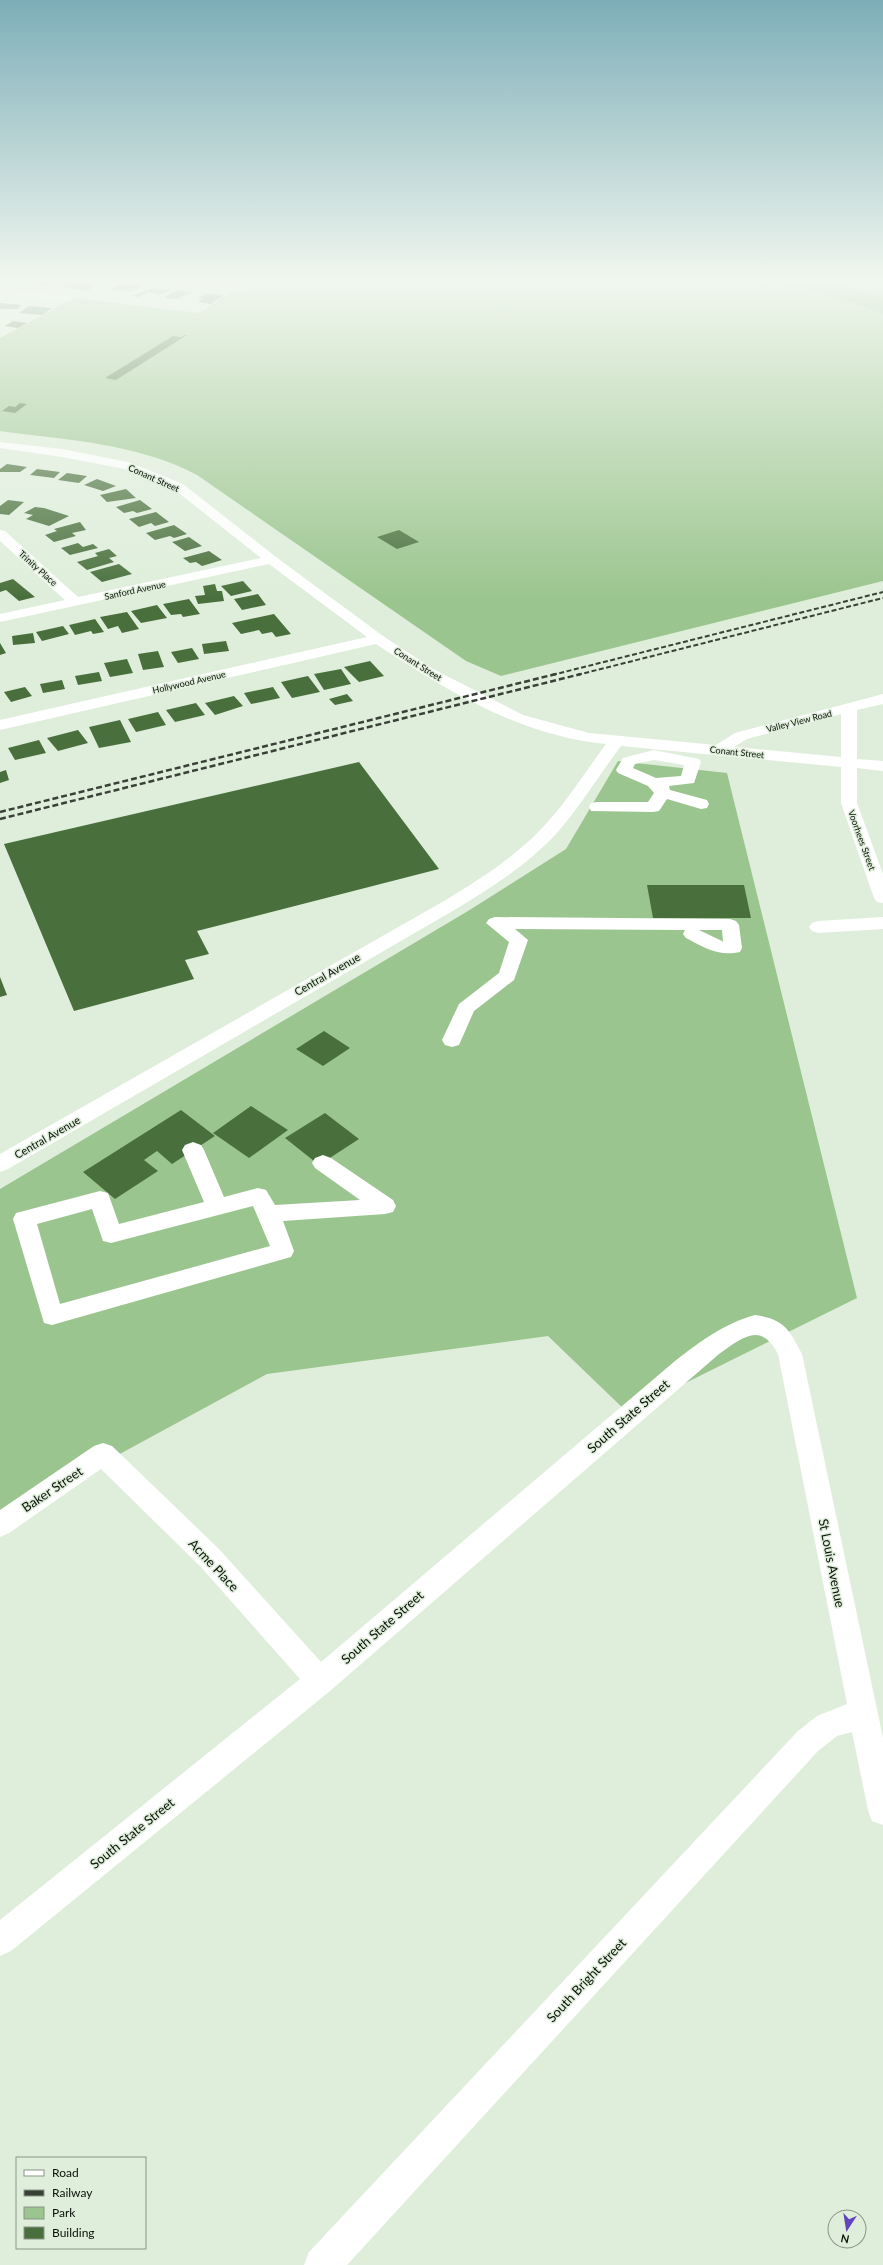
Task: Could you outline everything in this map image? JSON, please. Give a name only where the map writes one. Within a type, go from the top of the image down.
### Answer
[{"type":"street","name":"Conant Street","points":[[0,445],[62,453],[128,466],[179,487],[270,560],[378,639],[428,672],[493,707],[562,732],[617,740],[883,766]]},
{"type":"street","name":"Trinity Place","points":[[0,534],[75,602]]},
{"type":"street","name":"Sanford Avenue","points":[[0,618],[270,560]]},
{"type":"street","name":"Hollywood Avenue","points":[[0,724],[378,639]]},
{"type":"street","name":"Valley View Road","points":[[719,750],[741,736],[883,699]]},
{"type":"street","name":"Voorhees Street","points":[[849,708],[849,803],[883,898]]},
{"type":"street","name":"Central Avenue","points":[[0,1164],[483,885],[512,864],[538,842],[564,813],[617,740]]},
{"type":"street","points":[[597,807],[653,807],[663,793],[701,804]]},
{"type":"street","points":[[452,1040],[466,1008],[508,976],[519,940],[495,923],[730,925],[733,948],[718,947],[692,934]]},
{"type":"street","points":[[818,927],[883,923]]},
{"type":"street","points":[[193,1150],[217,1207]]},
{"type":"street","points":[[270,1214],[385,1206],[323,1163]]},
{"type":"street","points":[[258,1196],[270,1214],[283,1251],[52,1316],[24,1219],[100,1199],[111,1235],[258,1196]]},
{"type":"street","name":"South State Street","points":[[0,1940],[320,1680],[684,1368],[736,1329],[747,1326],[766,1325]]},
{"type":"street","name":"St Louis Avenue","points":[[766,1325],[781,1335],[790,1354],[883,1810]]},
{"type":"street","name":"Acme Place","points":[[103,1454],[210,1558],[320,1680]]},
{"type":"street","name":"Baker Street","points":[[0,1525],[103,1454]]},
{"type":"street","name":"South Bright Street","points":[[322,2265],[808,1741],[820,1730],[833,1722],[848,1717],[863,1716]]},
{"type":"green space","points":[[0,387],[883,387],[883,581],[501,676],[466,661],[197,475],[174,464],[126,449],[76,440],[0,431]]},
{"type":"green space","points":[[618,761],[727,773],[857,1298],[627,1412],[548,1336],[267,1374],[0,1519],[0,1189],[468,911],[566,849]]},
{"type":"building","points":[[20,403],[27,404],[15,413],[2,411],[9,406],[15,407]]},
{"type":"building","points":[[7,464],[27,467],[20,472],[0,472],[0,469]]},
{"type":"building","points":[[37,469],[60,472],[54,478],[30,475]]},
{"type":"building","points":[[67,473],[87,476],[79,483],[58,480]]},
{"type":"building","points":[[97,479],[116,486],[103,491],[84,485]]},
{"type":"building","points":[[126,489],[136,498],[107,502],[100,495]]},
{"type":"building","points":[[8,500],[24,502],[9,515],[0,514],[0,506]]},
{"type":"building","points":[[140,500],[152,509],[137,513],[133,511],[124,513],[116,507]]},
{"type":"building","points":[[35,507],[44,508],[69,516],[49,526],[26,519],[33,515],[24,513]]},
{"type":"building","points":[[156,512],[169,522],[155,526],[151,523],[139,527],[129,519]]},
{"type":"building","points":[[80,522],[86,530],[72,533],[76,536],[54,542],[45,535],[57,531],[54,529]]},
{"type":"building","points":[[174,525],[187,534],[174,538],[170,536],[155,540],[146,533]]},
{"type":"building","points":[[399,530],[419,542],[397,549],[377,537]]},
{"type":"building","points":[[189,537],[202,546],[185,551],[172,542]]},
{"type":"building","points":[[78,543],[83,547],[93,544],[98,548],[70,555],[61,548]]},
{"type":"building","points":[[109,549],[117,556],[109,558],[114,562],[87,570],[77,562],[98,556],[95,553]]},
{"type":"building","points":[[209,551],[222,560],[202,566],[196,562],[190,563],[183,558]]},
{"type":"building","points":[[119,564],[132,574],[102,582],[90,572]]},
{"type":"building","points":[[13,579],[35,597],[19,601],[6,590],[0,592],[0,583]]},
{"type":"building","points":[[243,581],[252,591],[231,596],[221,586]]},
{"type":"building","points":[[215,584],[217,591],[222,591],[224,601],[198,604],[195,596],[205,595],[203,586]]},
{"type":"building","points":[[258,594],[266,605],[242,610],[234,599]]},
{"type":"building","points":[[189,599],[200,614],[183,617],[181,614],[171,615],[163,604]]},
{"type":"building","points":[[157,605],[167,618],[141,623],[131,611]]},
{"type":"building","points":[[127,612],[139,629],[122,633],[118,626],[108,629],[100,617]]},
{"type":"building","points":[[274,614],[291,634],[276,637],[272,632],[262,634],[259,630],[241,634],[232,623]]},
{"type":"building","points":[[95,619],[104,632],[93,634],[91,631],[75,635],[69,625]]},
{"type":"building","points":[[63,626],[69,634],[42,641],[36,632]]},
{"type":"building","points":[[33,633],[35,643],[13,645],[12,636]]},
{"type":"building","points":[[226,641],[229,651],[204,654],[202,644]]},
{"type":"building","points":[[0,643],[6,653],[0,655]]},
{"type":"building","points":[[192,648],[199,659],[178,663],[171,652]]},
{"type":"building","points":[[158,651],[164,667],[143,670],[138,654]]},
{"type":"building","points":[[127,659],[133,673],[110,677],[104,663]]},
{"type":"building","points":[[370,661],[384,676],[359,682],[344,667]]},
{"type":"building","points":[[341,669],[351,684],[324,690],[314,674]]},
{"type":"building","points":[[99,672],[102,681],[78,685],[75,676]]},
{"type":"building","points":[[308,676],[320,692],[292,698],[281,682]]},
{"type":"building","points":[[62,680],[65,689],[43,693],[40,684]]},
{"type":"building","points":[[25,687],[32,696],[11,702],[4,692]]},
{"type":"building","points":[[273,687],[280,698],[251,704],[244,693]]},
{"type":"building","points":[[347,694],[353,701],[335,705],[329,699]]},
{"type":"building","points":[[234,696],[243,706],[215,715],[205,703]]},
{"type":"building","points":[[196,703],[205,715],[175,722],[166,710]]},
{"type":"building","points":[[158,712],[166,725],[136,732],[128,719]]},
{"type":"building","points":[[120,720],[131,742],[99,748],[89,727]]},
{"type":"building","points":[[78,730],[88,743],[58,751],[47,738]]},
{"type":"building","points":[[39,740],[46,753],[15,760],[8,748]]},
{"type":"building","points":[[359,762],[439,869],[197,931],[209,954],[185,960],[194,979],[74,1011],[4,844]]},
{"type":"building","points":[[6,770],[9,780],[0,783],[0,772]]},
{"type":"building","points":[[647,885],[744,885],[751,918],[653,918]]},
{"type":"building","points":[[0,977],[7,995],[0,997]]},
{"type":"building","points":[[324,1031],[350,1048],[323,1066],[296,1049]]},
{"type":"building","points":[[251,1106],[288,1130],[249,1158],[213,1133]]},
{"type":"building","points":[[181,1110],[215,1136],[172,1164],[157,1151],[144,1160],[158,1171],[115,1199],[83,1172]]},
{"type":"building","points":[[325,1113],[359,1139],[319,1165],[285,1138]]},
{"type":"railway","points":[[555,674],[883,592]]},
{"type":"railway","points":[[578,675],[883,598]]},
{"type":"railway","points":[[0,812],[555,674]]},
{"type":"railway","points":[[0,819],[578,675]]}]
